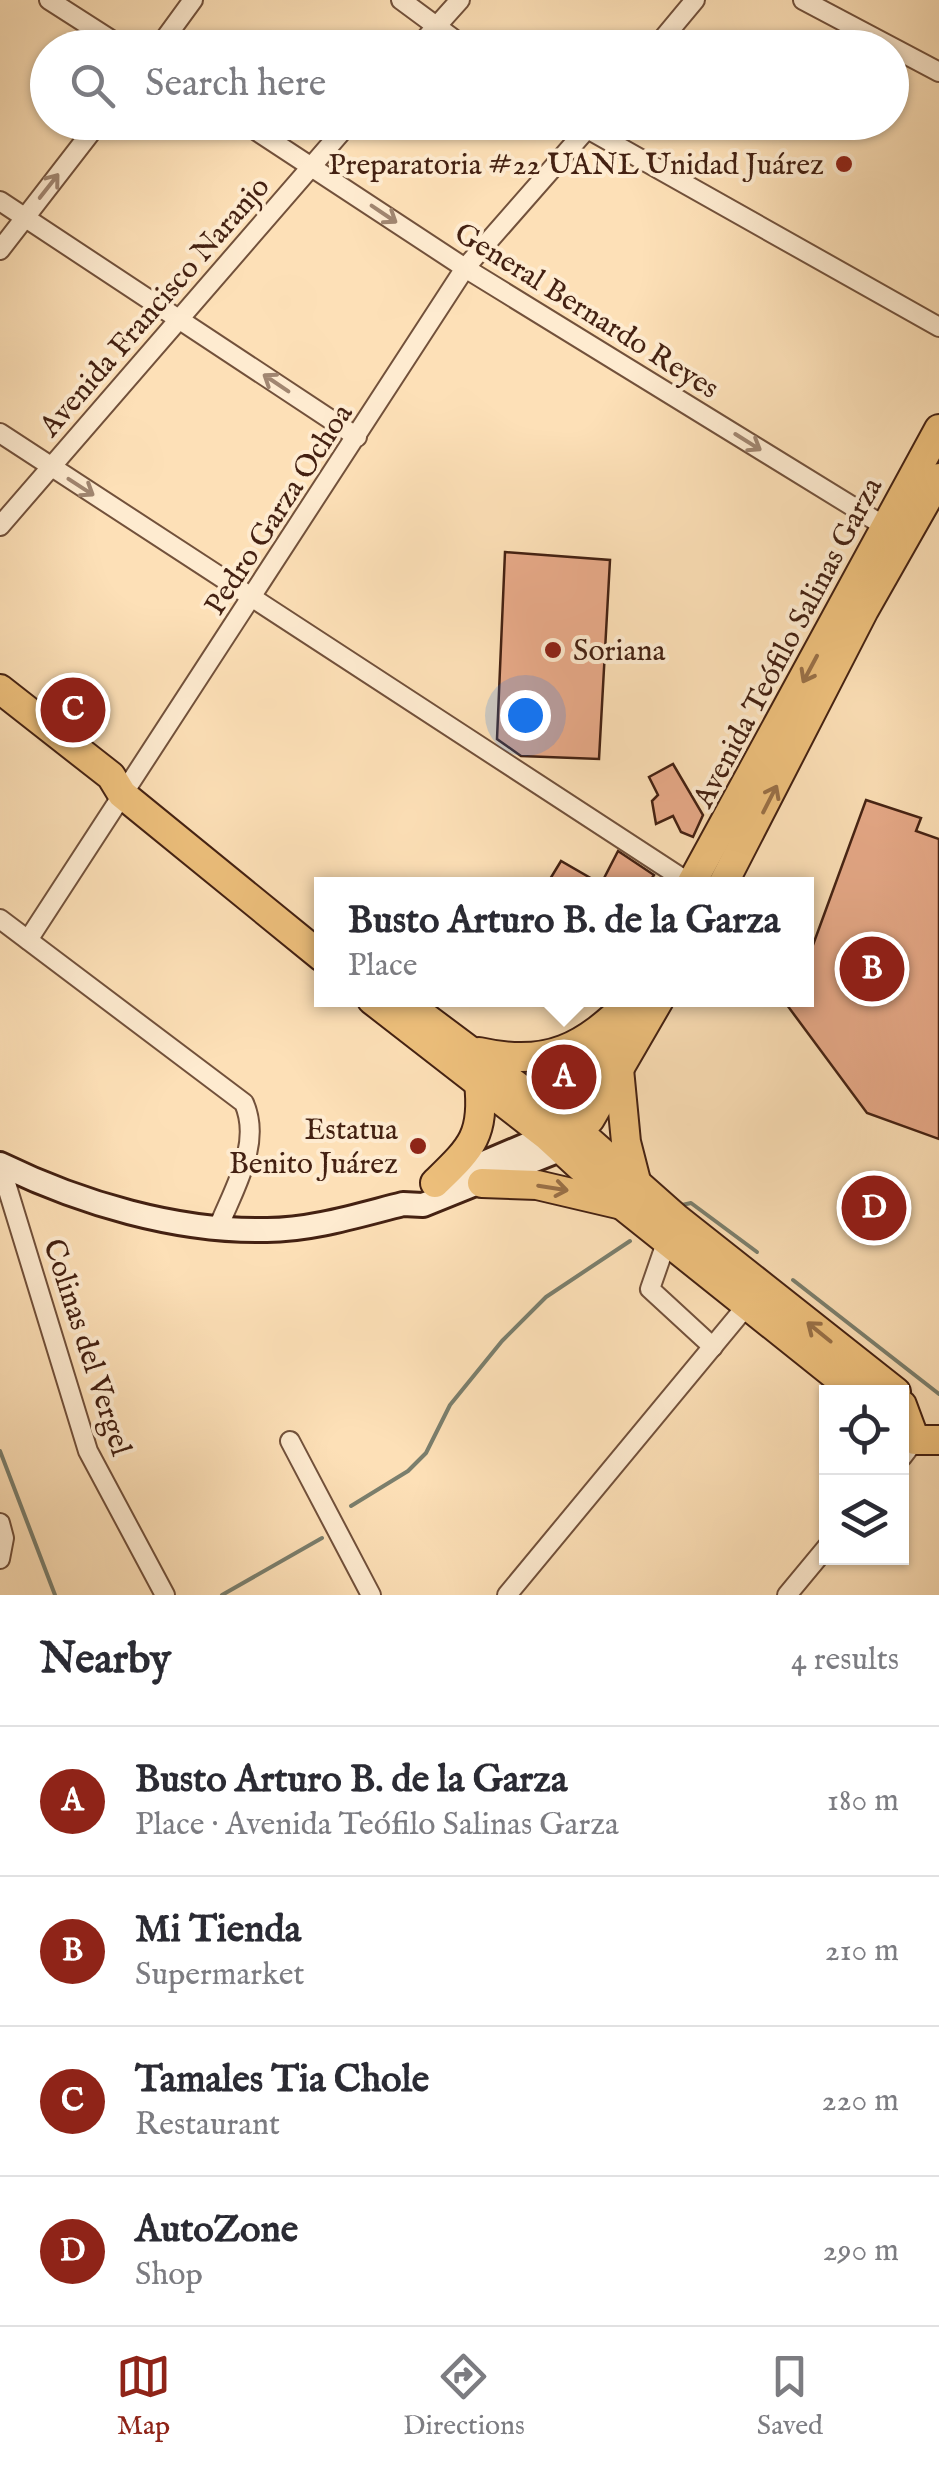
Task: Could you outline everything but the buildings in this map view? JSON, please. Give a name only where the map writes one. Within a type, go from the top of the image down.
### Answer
[{"type":"main road","name":"Avenida Teófilo Salinas Garza","points":[[698,877],[732,841],[895,533],[939,429]]},
{"type":"main road","name":"Avenida Teófilo Salinas Garza","points":[[895,533],[939,478]]},
{"type":"main road","points":[[0,689],[314,928]]},
{"type":"main road","points":[[121,784],[314,950]]},
{"type":"main road","name":"Avenida Teófilo Salinas Garza","points":[[725,877],[732,841]]},
{"type":"main road","points":[[381,1007],[479,1084],[563,1135]]},
{"type":"main road","points":[[411,1007],[468,1050],[848,1385]]},
{"type":"main road","points":[[468,1050],[509,1059],[568,1050],[595,1036],[626,1007]]},
{"type":"main road","points":[[435,1183],[563,1135],[630,1007]]},
{"type":"main road","points":[[0,1164],[95,1202],[218,1228],[270,1230],[402,1204],[423,1205],[482,1183],[563,1135],[619,1067],[654,1007]]},
{"type":"main road","points":[[619,1067],[629,1193],[667,1240],[885,1385]]},
{"type":"main road","points":[[402,1204],[435,1183],[464,1155],[480,1128],[479,1084]]},
{"type":"main road","points":[[482,1183],[629,1193]]},
{"type":"main road","points":[[919,1439],[939,1459]]},
{"type":"street","points":[[49,0],[96,30]]},
{"type":"street","points":[[171,30],[193,0]]},
{"type":"street","points":[[401,0],[441,30]]},
{"type":"street","points":[[433,30],[460,0]]},
{"type":"street","points":[[671,30],[695,0]]},
{"type":"street","points":[[803,0],[860,30]]},
{"type":"street","points":[[909,56],[939,72]]},
{"type":"street","points":[[0,250],[85,140]]},
{"type":"street","name":"General Bernardo Reyes","points":[[272,140],[465,268],[895,533]]},
{"type":"street","name":"Avenida Francisco Naranjo","points":[[0,526],[334,140]]},
{"type":"street","name":"Pedro Garza Ochoa","points":[[28,940],[121,784],[254,598],[465,268],[572,140]]},
{"type":"street","points":[[611,140],[939,327]]},
{"type":"street","points":[[0,202],[357,438]]},
{"type":"street","points":[[0,433],[680,877]]},
{"type":"street","points":[[0,919],[244,1103],[252,1122],[251,1143],[218,1228]]},
{"type":"street","name":"Colinas del Vergel","points":[[0,1164],[88,1450],[165,1595]]},
{"type":"street","points":[[667,1240],[650,1289],[712,1346]]},
{"type":"street","points":[[507,1595],[712,1346],[758,1302]]},
{"type":"street","points":[[290,1442],[371,1595]]},
{"type":"street","points":[[0,1523],[2,1553]]},
{"type":"street","points":[[788,1595],[819,1557]]},
{"type":"waterway","points":[[682,1205],[691,1203],[757,1252]]},
{"type":"waterway","points":[[351,1506],[408,1471],[426,1453],[450,1405],[502,1341],[546,1297],[630,1241]]},
{"type":"waterway","points":[[793,1280],[939,1394]]},
{"type":"waterway","points":[[0,1451],[55,1595]]},
{"type":"waterway","points":[[222,1595],[322,1538]]},
{"type":"place","name":"Preparatoria #22 UANL Unidad Juárez","points":[[844,164]]},
{"type":"place","name":"Soriana","points":[[553,650]]},
{"type":"place","name":"Tamales Tia Chole","points":[[73,710]]},
{"type":"place","name":"Mi Tienda","points":[[872,969]]},
{"type":"place","name":"Busto Arturo B. de la Garza","points":[[564,1077]]},
{"type":"place","name":"Estatua Benito Juárez","points":[[418,1146]]},
{"type":"place","name":"AutoZone","points":[[874,1208]]}]
